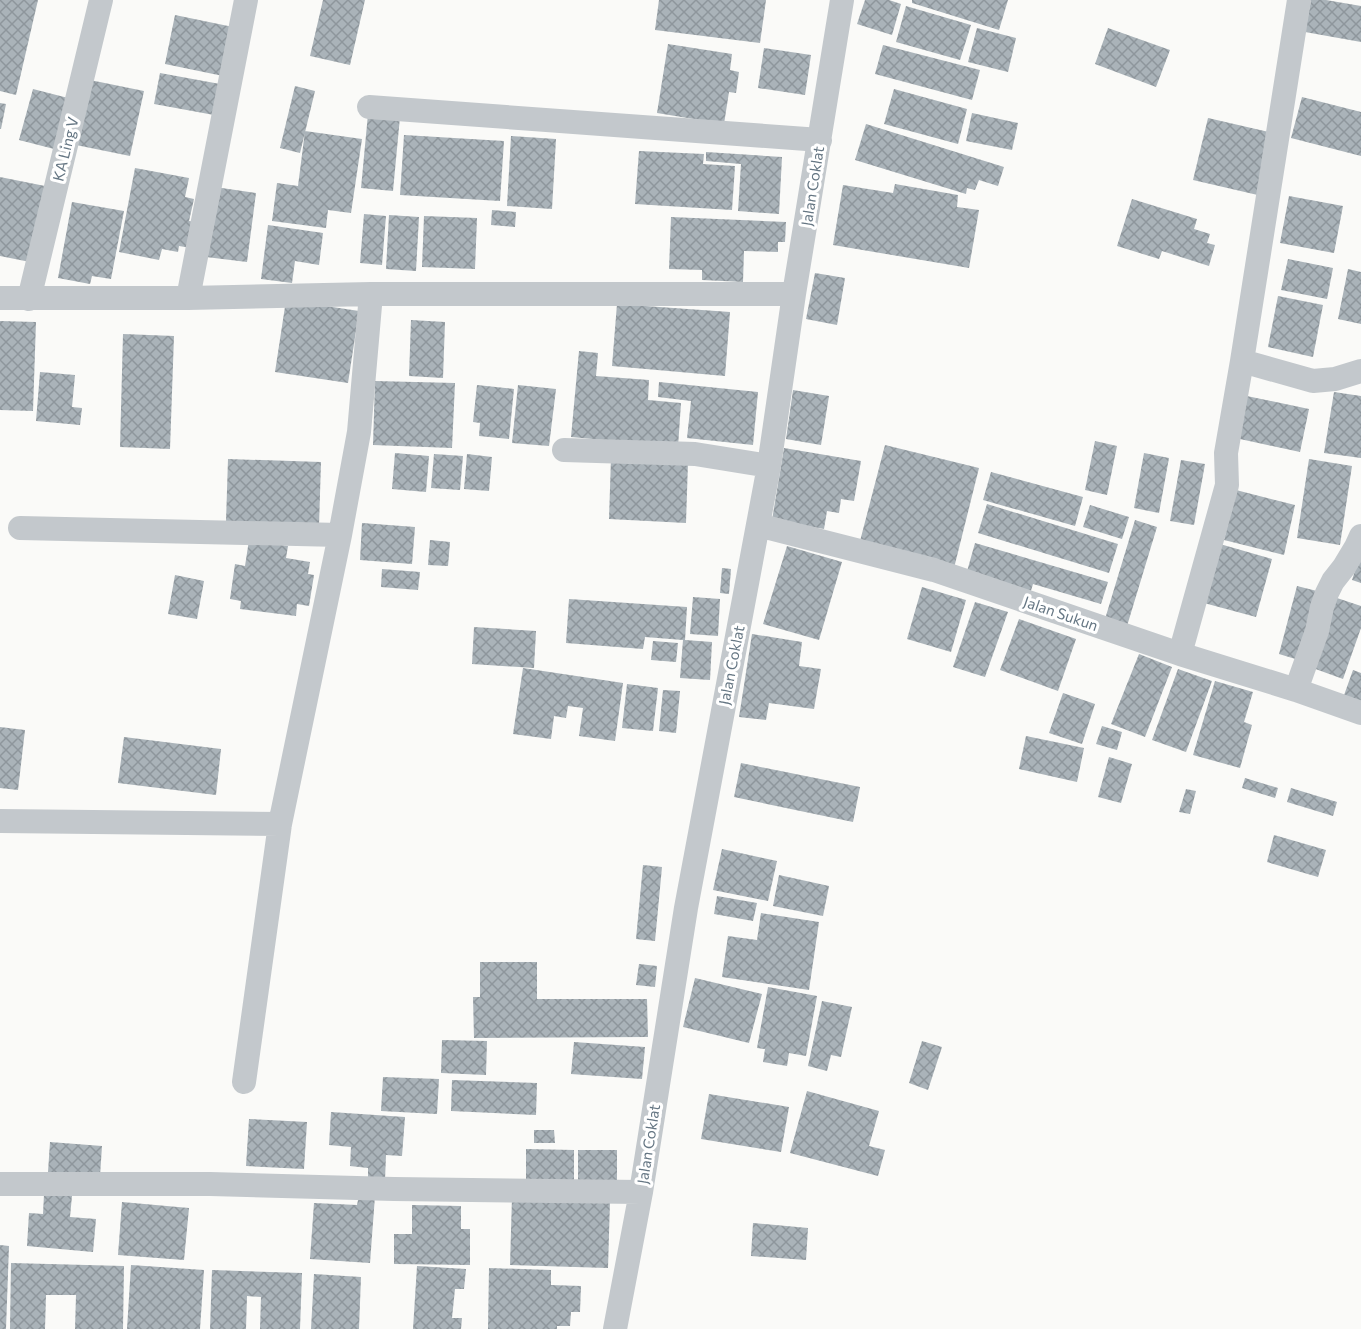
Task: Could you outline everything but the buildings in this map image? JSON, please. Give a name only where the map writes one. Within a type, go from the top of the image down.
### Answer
[{"type":"street","name":"KA Ling V","points":[[29,299],[102,0]]},
{"type":"street","points":[[188,298],[246,0]]},
{"type":"street","name":"Jalan Coklat","points":[[615,1329],[641,1192],[686,908],[769,466],[842,0]]},
{"type":"street","points":[[1180,654],[1227,485],[1226,453],[1299,0]]},
{"type":"street","points":[[369,107],[820,141]]},
{"type":"street","points":[[0,298],[188,298],[371,294],[795,294]]},
{"type":"street","points":[[244,1082],[280,824],[359,432],[371,294]]},
{"type":"street","points":[[1242,361],[1313,381],[1335,379],[1361,371]]},
{"type":"street","points":[[564,450],[695,454],[769,466]]},
{"type":"street","name":"Jalan Sukun","points":[[758,525],[934,570],[1180,654],[1361,712]]},
{"type":"street","points":[[20,528],[340,535]]},
{"type":"street","points":[[1296,690],[1317,631],[1327,592],[1361,536]]},
{"type":"street","points":[[0,821],[280,824]]},
{"type":"street","points":[[0,1184],[198,1184],[641,1192]]}]
